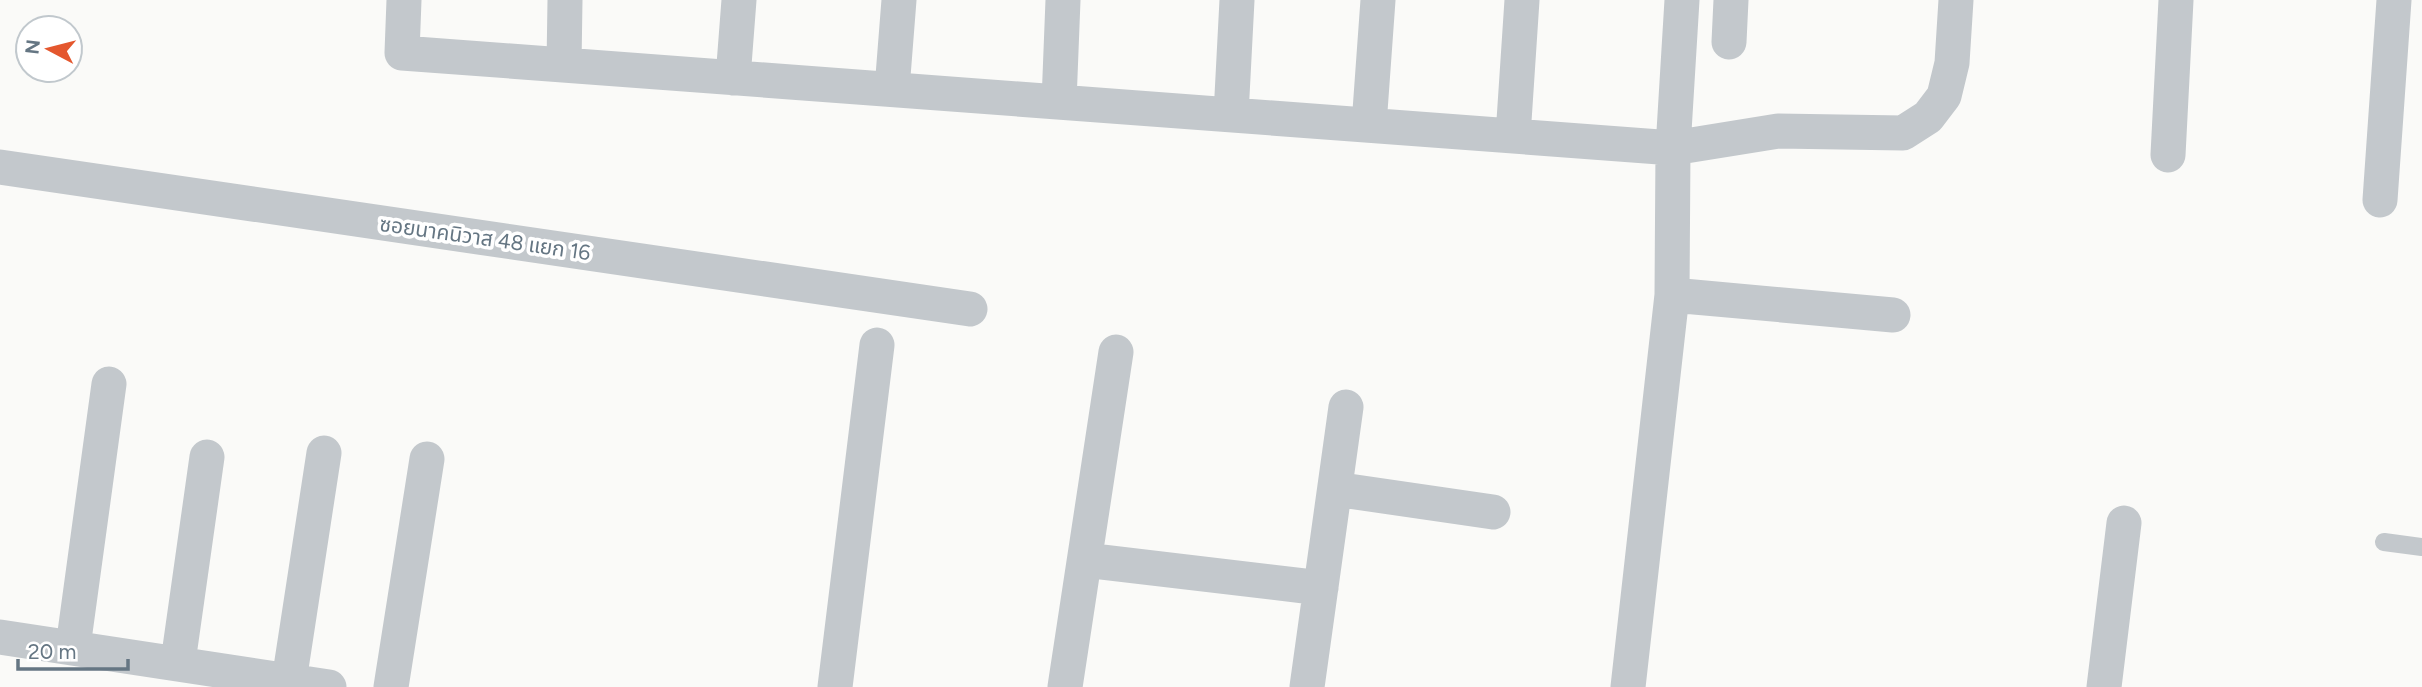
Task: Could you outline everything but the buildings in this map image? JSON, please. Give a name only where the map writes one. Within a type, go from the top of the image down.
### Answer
[{"type":"street","points":[[404,0],[402,53],[1673,148],[1778,131],[1903,134],[1928,117],[1944,96],[1952,63],[1956,0]]},
{"type":"street","points":[[564,65],[565,0]]},
{"type":"street","points":[[733,78],[739,0]]},
{"type":"street","points":[[892,89],[899,0]]},
{"type":"street","points":[[1059,102],[1063,0]]},
{"type":"street","points":[[1231,115],[1237,0]]},
{"type":"street","points":[[1370,125],[1378,0]]},
{"type":"street","points":[[1513,135],[1522,0]]},
{"type":"street","points":[[1628,687],[1672,295],[1673,148],[1682,0]]},
{"type":"street","points":[[1729,42],[1731,0]]},
{"type":"street","points":[[2168,155],[2176,0]]},
{"type":"street","points":[[2380,200],[2394,0]]},
{"type":"street","name":"ซอยนาคนิวาส 48 แยก 16","points":[[0,167],[970,309]]},
{"type":"street","points":[[1672,295],[1894,315]]},
{"type":"street","points":[[835,687],[877,345]]},
{"type":"street","points":[[1065,687],[1116,352]]},
{"type":"street","points":[[73,647],[109,384]]},
{"type":"street","points":[[1307,687],[1346,407]]},
{"type":"street","points":[[289,681],[324,453]]},
{"type":"street","points":[[178,662],[208,457]]},
{"type":"street","points":[[391,687],[427,459]]},
{"type":"street","points":[[1335,489],[1493,512]]},
{"type":"street","points":[[2104,687],[2124,523]]},
{"type":"street","points":[[1084,560],[1321,588]]},
{"type":"street","points":[[0,637],[329,687]]},
{"type":"lane","points":[[2384,542],[2422,547]]}]
